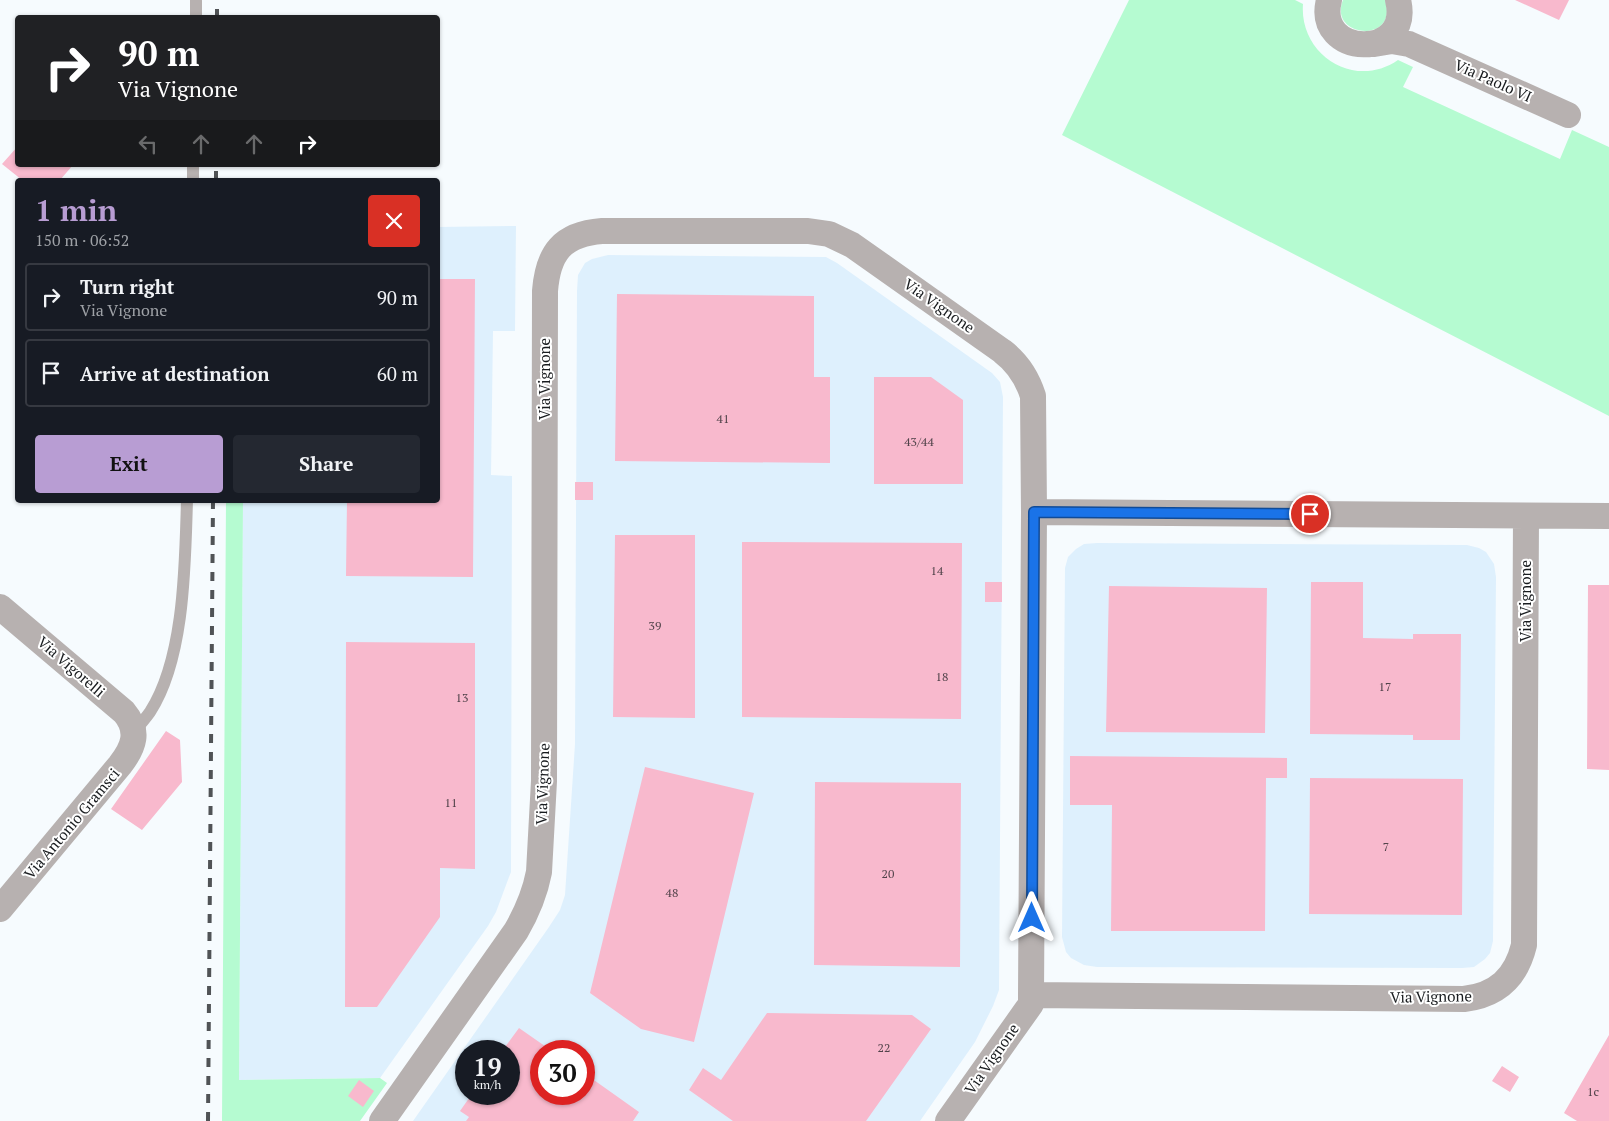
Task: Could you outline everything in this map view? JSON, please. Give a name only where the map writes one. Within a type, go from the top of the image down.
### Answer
[{"type":"street","name":"Via Paolo VI","points":[[1329,0],[1330,21],[1339,36],[1356,44],[1392,41],[1418,47],[1568,115]]},
{"type":"street","name":"Via Paolo VI","points":[[1374,44],[1390,35],[1397,24],[1399,6]]},
{"type":"street","name":"Via Paolo VI","points":[[1399,6],[1402,32],[1407,40],[1418,47]]},
{"type":"street","name":"Via Vignone","points":[[382,1121],[519,925],[528,909],[536,883],[544,781],[545,292],[549,266],[554,254],[564,244],[588,232],[808,231],[829,234],[852,245],[1002,351],[1022,370],[1033,396],[1031,1004],[948,1121]]},
{"type":"street","points":[[1034,512],[1609,516]]},
{"type":"street","points":[[1570,516],[1609,512]]},
{"type":"street","name":"Via Vignone","points":[[1031,995],[1464,999],[1490,992],[1504,983],[1514,972],[1521,960],[1524,945],[1526,516]]},
{"type":"street","name":"Via Vigorelli","points":[[0,606],[124,712],[133,726],[134,733]]},
{"type":"street","name":"Via Antonio Gramsci","points":[[0,909],[120,766],[132,746],[134,733]]},
{"type":"lane","points":[[196,1],[196,15]]},
{"type":"lane","points":[[134,733],[150,711],[162,686],[177,634],[182,596],[186,503]]},
{"type":"shaded area","points":[[516,226],[515,331],[493,331],[491,475],[512,476],[511,872],[496,912],[488,926],[380,1078],[239,1080],[243,503],[440,503],[440,227]]},
{"type":"shaded area","points":[[608,255],[826,257],[992,373],[1000,382],[1003,397],[999,990],[975,1042],[920,1121],[413,1121],[455,1061],[455,1105],[520,1105],[520,1040],[470,1040],[549,927],[560,910],[565,895],[575,744],[577,291],[578,275],[585,263]]},
{"type":"shaded area","points":[[1084,544],[1467,545],[1486,552],[1494,564],[1496,577],[1493,941],[1490,953],[1485,959],[1474,967],[1462,968],[1097,967],[1084,965],[1071,958],[1066,952],[1062,937],[1065,568],[1068,557],[1076,549]]},
{"type":"green space","points":[[1129,0],[1295,0],[1303,4],[1304,22],[1310,38],[1320,52],[1333,62],[1348,69],[1364,71],[1381,68],[1398,60],[1413,67],[1403,87],[1560,159],[1572,130],[1609,147],[1609,416],[1062,135]]},
{"type":"green space","points":[[1343,0],[1385,0],[1387,12],[1384,22],[1377,28],[1369,31],[1350,27],[1344,21],[1341,12]]},
{"type":"green space","points":[[226,503],[243,503],[239,1080],[380,1078],[387,1083],[360,1121],[222,1121]]},
{"type":"building","points":[[1515,0],[1569,0],[1559,20]]},
{"type":"building","points":[[15,149],[15,167],[71,167],[62,178],[20,178],[2,164]]},
{"type":"building","points":[[440,279],[475,279],[473,577],[346,576],[347,503],[440,503]]},
{"type":"building","points":[[617,294],[814,296],[814,377],[830,377],[830,463],[615,461]]},
{"type":"building","points":[[874,377],[931,377],[963,400],[963,484],[874,484]]},
{"type":"building","points":[[575,482],[593,482],[593,500],[575,500]]},
{"type":"building","points":[[615,535],[695,535],[695,718],[613,717]]},
{"type":"building","points":[[742,542],[962,543],[961,719],[742,717]]},
{"type":"building","points":[[985,582],[1002,582],[1002,602],[985,602]]},
{"type":"building","points":[[1311,582],[1363,582],[1363,638],[1413,639],[1413,634],[1461,634],[1460,740],[1413,740],[1413,735],[1310,734]]},
{"type":"building","points":[[1588,585],[1609,585],[1609,770],[1587,769]]},
{"type":"building","points":[[1109,586],[1267,588],[1265,733],[1106,732]]},
{"type":"building","points":[[346,642],[475,643],[475,869],[440,868],[440,917],[377,1007],[345,1007]]},
{"type":"building","points":[[166,731],[180,740],[182,782],[142,830],[111,809]]},
{"type":"building","points":[[1070,756],[1287,758],[1287,778],[1266,778],[1265,931],[1111,931],[1112,805],[1070,805]]},
{"type":"building","points":[[645,767],[754,793],[694,1042],[641,1029],[590,993]]},
{"type":"building","points":[[1310,778],[1463,779],[1462,915],[1309,914]]},
{"type":"building","points":[[815,782],[961,783],[960,967],[814,965]]},
{"type":"building","points":[[767,1013],[912,1015],[931,1029],[866,1121],[733,1121],[689,1090],[703,1068],[721,1080]]},
{"type":"building","points":[[519,1028],[536,1040],[530,1040],[530,1105],[595,1105],[595,1081],[639,1112],[633,1121],[466,1121],[469,1117],[460,1111],[464,1105],[520,1105],[520,1040],[510,1040]]},
{"type":"building","points":[[1609,1035],[1609,1121],[1577,1121],[1564,1113]]},
{"type":"building","points":[[1502,1066],[1519,1077],[1510,1092],[1492,1081]]},
{"type":"building","points":[[359,1080],[374,1091],[363,1107],[348,1096]]},
{"type":"railway","points":[[217,0],[217,15]]},
{"type":"railway","points":[[216,167],[216,178]]},
{"type":"railway","points":[[208,1121],[213,503]]},
{"type":"route","points":[[1032,918],[1034,512],[1310,514]]}]
